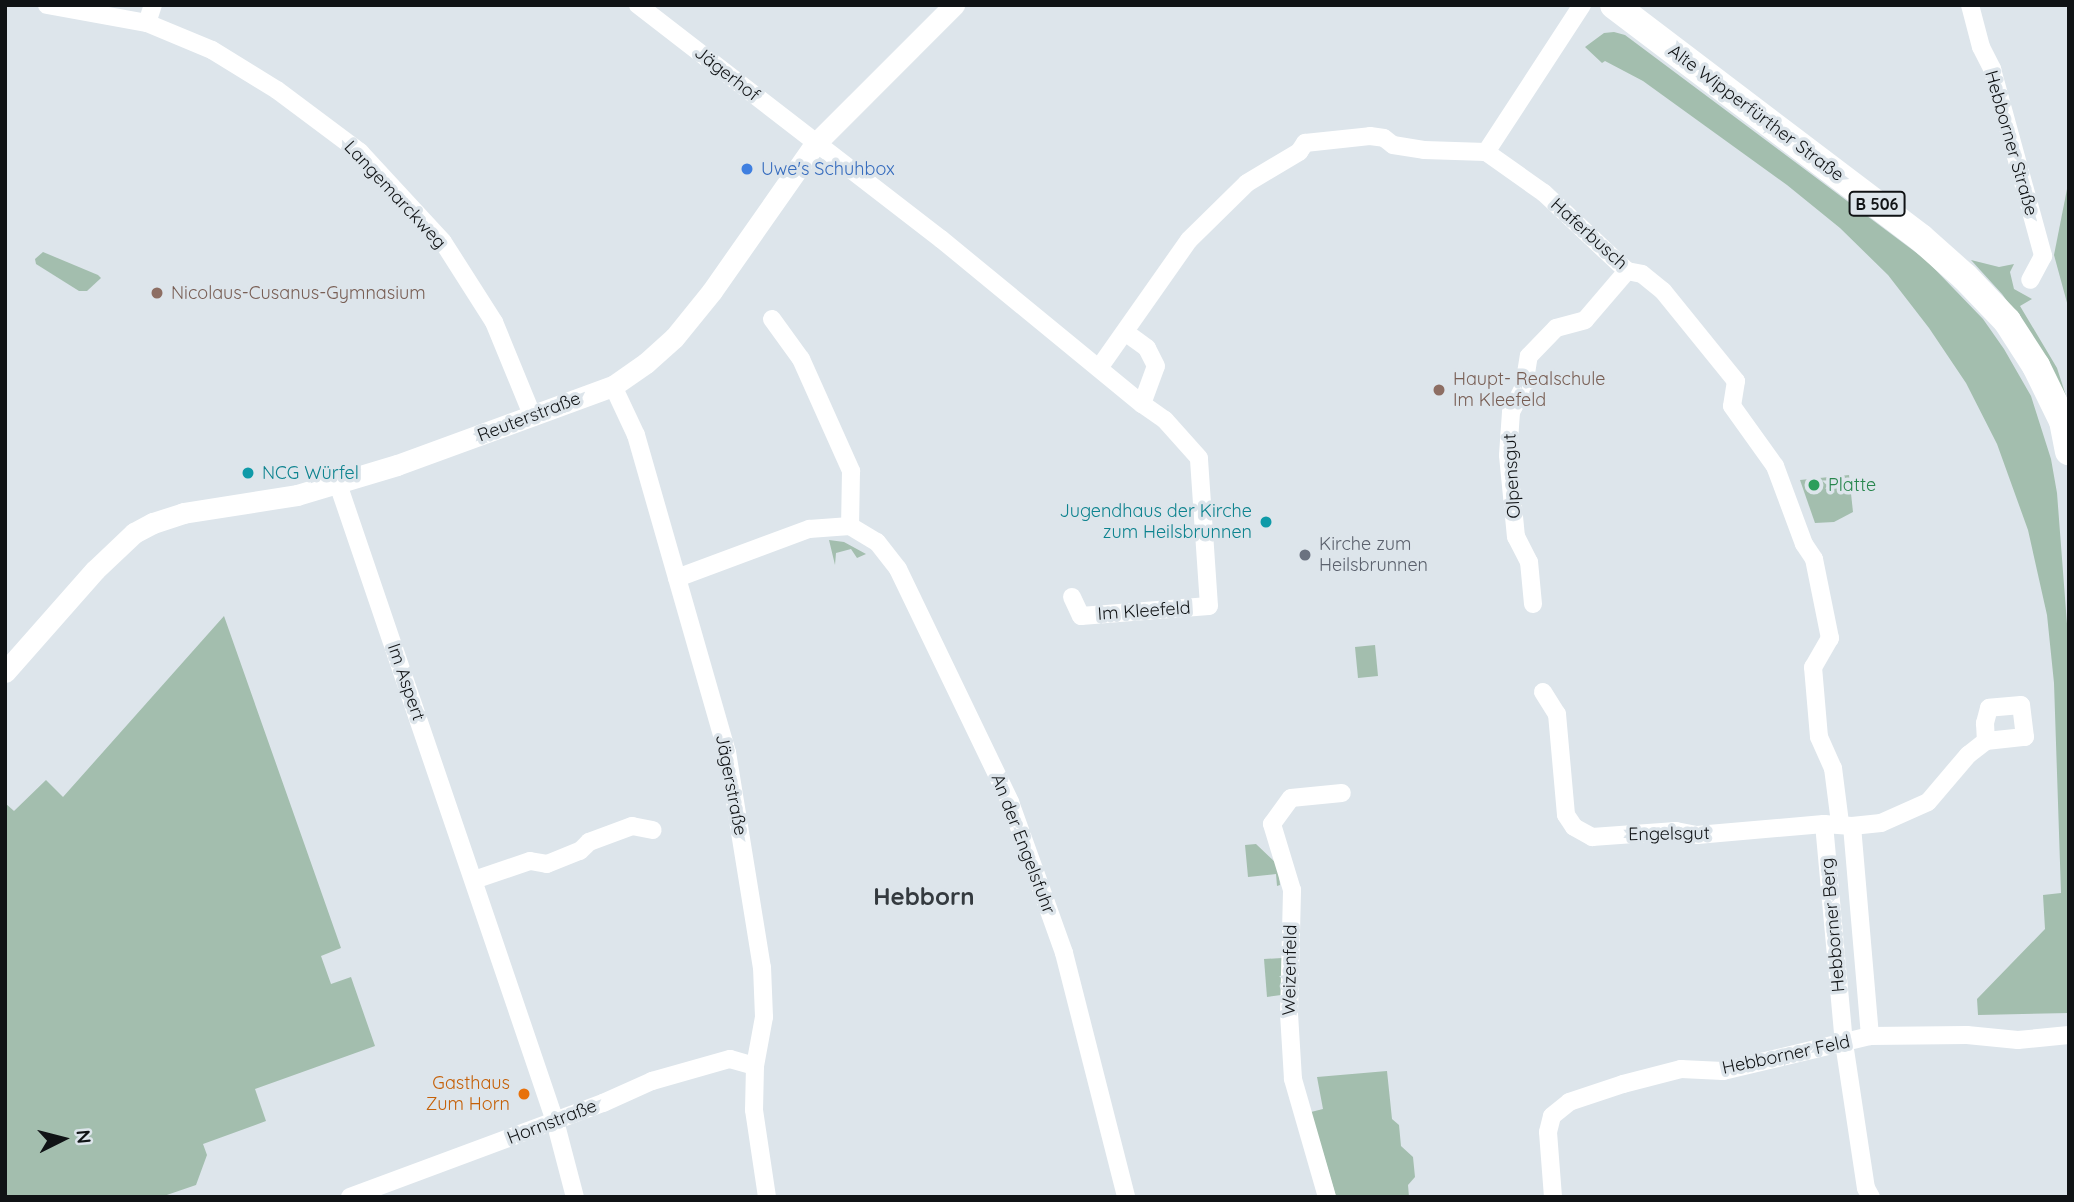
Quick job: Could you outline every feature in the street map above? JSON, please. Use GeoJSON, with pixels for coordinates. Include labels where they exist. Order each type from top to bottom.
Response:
{"type":"FeatureCollection","features":[{"type":"Feature","properties":{"kind":"main road","name":"Alte Wipperfürther Straße"},"geometry":{"type":"LineString","coordinates":[[1614,5],[1921,238],[1965,277],[2007,321],[2036,366],[2063,421],[2069,451]]}},
{"type":"Feature","properties":{"kind":"street","name":"Langemarckweg"},"geometry":{"type":"LineString","coordinates":[[47,5],[150,14],[277,90],[360,152],[443,242],[494,322],[533,417]]}},
{"type":"Feature","properties":{"kind":"street","name":"Jägerhof"},"geometry":{"type":"LineString","coordinates":[[638,5],[815,144]]}},
{"type":"Feature","properties":{"kind":"street","name":"Reuterstraße"},"geometry":{"type":"LineString","coordinates":[[5,673],[95,570],[134,533],[183,513],[297,495],[338,484],[533,417],[612,386],[674,338],[712,291],[815,144],[954,5]]}},
{"type":"Feature","properties":{"kind":"street"},"geometry":{"type":"LineString","coordinates":[[1099,368],[1189,240],[1247,183],[1299,152],[1305,143],[1370,136],[1384,138],[1393,145],[1424,150],[1486,152],[1583,5]]}},
{"type":"Feature","properties":{"kind":"street","name":"Hebborner Straße"},"geometry":{"type":"LineString","coordinates":[[1970,5],[1981,47],[1992,69],[2043,256],[2030,280]]}},
{"type":"Feature","properties":{"kind":"street","name":"Im Kleefeld"},"geometry":{"type":"LineString","coordinates":[[815,144],[941,239],[1165,420],[1199,458],[1209,606],[1081,616],[1072,597]]}},
{"type":"Feature","properties":{"kind":"street","name":"Haferbusch"},"geometry":{"type":"LineString","coordinates":[[1486,152],[1544,193],[1627,271],[1643,274],[1663,291],[1736,381],[1732,406],[1775,466],[1804,544]]}},
{"type":"Feature","properties":{"kind":"street","name":"Olpensgut"},"geometry":{"type":"LineString","coordinates":[[1533,604],[1529,562],[1516,537],[1508,455],[1511,412],[1524,386],[1529,356],[1556,328],[1585,320],[1627,271]]}},
{"type":"Feature","properties":{"kind":"street"},"geometry":{"type":"LineString","coordinates":[[677,578],[809,529],[850,526],[851,471],[801,359],[772,319]]}},
{"type":"Feature","properties":{"kind":"street"},"geometry":{"type":"LineString","coordinates":[[1125,332],[1147,348],[1156,366],[1142,404]]}},
{"type":"Feature","properties":{"kind":"street","name":"Jägerstraße"},"geometry":{"type":"LineString","coordinates":[[612,386],[636,435],[727,752],[762,967],[764,1017],[755,1066],[754,1110],[767,1197]]}},
{"type":"Feature","properties":{"kind":"street","name":"Im Aspert"},"geometry":{"type":"LineString","coordinates":[[338,484],[474,880],[478,905],[555,1121],[575,1197]]}},
{"type":"Feature","properties":{"kind":"street","name":"An der Engelsfuhr"},"geometry":{"type":"LineString","coordinates":[[850,526],[877,542],[898,569],[1010,802],[1064,953],[1126,1197]]}},
{"type":"Feature","properties":{"kind":"street","name":"Hebborner Berg"},"geometry":{"type":"LineString","coordinates":[[1804,544],[1814,559],[1830,638],[1813,667],[1819,737],[1833,768],[1870,1036]]}},
{"type":"Feature","properties":{"kind":"street","name":"Engelsgut"},"geometry":{"type":"LineString","coordinates":[[1543,692],[1557,714],[1566,815],[1574,827],[1592,837],[1676,831],[1698,835],[1881,823],[1928,802],[1968,755],[1986,741]]}},
{"type":"Feature","properties":{"kind":"street","name":"Weizenfeld"},"geometry":{"type":"LineString","coordinates":[[1327,1197],[1293,1080],[1289,1014],[1292,890],[1272,824],[1291,798],[1342,793]]}},
{"type":"Feature","properties":{"kind":"street","name":"Hebborner Berg"},"geometry":{"type":"LineString","coordinates":[[1839,824],[1844,1043],[1866,1188],[1871,1197]]}},
{"type":"Feature","properties":{"kind":"street"},"geometry":{"type":"LineString","coordinates":[[474,880],[530,860],[547,864],[580,851],[589,842],[632,826],[653,830]]}},
{"type":"Feature","properties":{"kind":"street","name":"Hebborner Feld"},"geometry":{"type":"LineString","coordinates":[[1553,1197],[1548,1132],[1552,1116],[1569,1102],[1681,1069],[1723,1071],[1870,1036],[1967,1035],[2018,1040],[2069,1035]]}},
{"type":"Feature","properties":{"kind":"street","name":"Hornstraße"},"geometry":{"type":"LineString","coordinates":[[350,1197],[555,1121],[653,1081],[730,1059],[755,1066]]}},
{"type":"Feature","properties":{"kind":"green space"},"geometry":{"type":"Polygon","coordinates":[[[1604,33],[1625,35],[1926,260],[1983,319],[2031,396],[2051,459],[2057,493],[2069,650],[2069,1013],[1978,1015],[1977,999],[2045,929],[2043,895],[2061,893],[2054,683],[2047,615],[2028,530],[1997,444],[1966,383],[1929,328],[1888,275],[1840,228],[1787,185],[1643,81],[1605,61],[1602,63],[1585,47],[1604,33]]]}},
{"type":"Feature","properties":{"kind":"green space"},"geometry":{"type":"Polygon","coordinates":[[[2069,179],[2069,310],[2054,255],[2069,179]]]}},
{"type":"Feature","properties":{"kind":"green space"},"geometry":{"type":"Polygon","coordinates":[[[43,252],[101,278],[87,291],[79,291],[36,264],[35,259],[43,252]]]}},
{"type":"Feature","properties":{"kind":"green space"},"geometry":{"type":"Polygon","coordinates":[[[1971,260],[1999,267],[2014,264],[2010,272],[2014,289],[2032,299],[2020,306],[2057,368],[2069,405],[2029,331],[2002,294],[1971,260]]]}},
{"type":"Feature","properties":{"kind":"green space"},"geometry":{"type":"Polygon","coordinates":[[[1849,475],[1853,512],[1834,522],[1815,523],[1800,480],[1849,475]]]}},
{"type":"Feature","properties":{"kind":"green space"},"geometry":{"type":"Polygon","coordinates":[[[829,540],[844,542],[866,554],[857,558],[851,549],[836,553],[835,565],[829,540]]]}},
{"type":"Feature","properties":{"kind":"green space"},"geometry":{"type":"Polygon","coordinates":[[[224,616],[341,948],[321,956],[331,984],[351,977],[375,1046],[255,1089],[266,1121],[203,1144],[207,1155],[196,1185],[161,1197],[5,1197],[5,803],[14,811],[46,780],[63,797],[224,616]]]}},
{"type":"Feature","properties":{"kind":"green space"},"geometry":{"type":"Polygon","coordinates":[[[1375,645],[1378,676],[1358,678],[1355,647],[1375,645]]]}},
{"type":"Feature","properties":{"kind":"green space"},"geometry":{"type":"Polygon","coordinates":[[[1256,844],[1278,865],[1280,885],[1277,886],[1276,874],[1248,877],[1245,845],[1256,844]]]}},
{"type":"Feature","properties":{"kind":"green space"},"geometry":{"type":"Polygon","coordinates":[[[1282,958],[1281,995],[1267,997],[1264,959],[1282,958]]]}},
{"type":"Feature","properties":{"kind":"green space"},"geometry":{"type":"Polygon","coordinates":[[[1387,1071],[1392,1119],[1399,1125],[1401,1146],[1413,1157],[1415,1177],[1408,1185],[1409,1197],[1336,1197],[1311,1112],[1323,1109],[1317,1077],[1387,1071]]]}},
{"type":"Feature","properties":{"kind":"place","name":"Uwe's Schuhbox"},"geometry":{"type":"Point","coordinates":[747,169]}},
{"type":"Feature","properties":{"kind":"place","name":"Nicolaus-Cusanus-Gymnasium"},"geometry":{"type":"Point","coordinates":[157,293]}},
{"type":"Feature","properties":{"kind":"place","name":"Haupt- Realschule Im Kleefeld"},"geometry":{"type":"Point","coordinates":[1439,390]}},
{"type":"Feature","properties":{"kind":"place","name":"NCG Würfel"},"geometry":{"type":"Point","coordinates":[248,473]}},
{"type":"Feature","properties":{"kind":"place","name":"Platte"},"geometry":{"type":"Point","coordinates":[1814,485]}},
{"type":"Feature","properties":{"kind":"place","name":"Jugendhaus der Kirche zum Heilsbrunnen"},"geometry":{"type":"Point","coordinates":[1266,522]}},
{"type":"Feature","properties":{"kind":"place","name":"Kirche zum Heilsbrunnen"},"geometry":{"type":"Point","coordinates":[1305,555]}},
{"type":"Feature","properties":{"kind":"place","name":"Gasthaus Zum Horn"},"geometry":{"type":"Point","coordinates":[524,1094]}},
{"type":"Feature","properties":{"kind":"district","name":"Hebborn"},"geometry":{"type":"Point","coordinates":[924,897]}}]}
